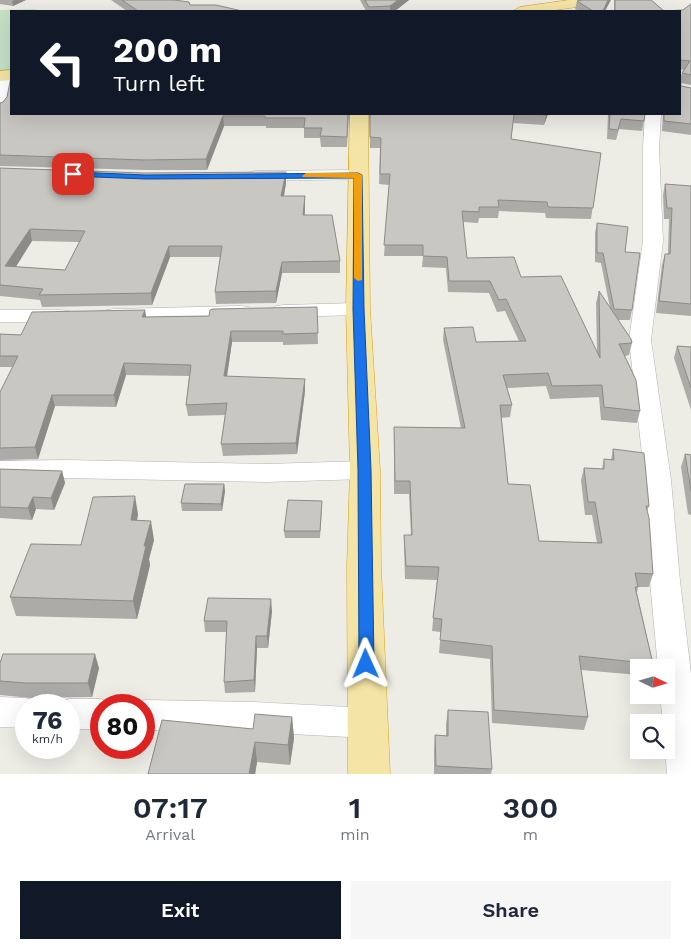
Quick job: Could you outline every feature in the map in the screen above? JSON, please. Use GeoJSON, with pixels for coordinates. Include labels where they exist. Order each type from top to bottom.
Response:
{"type":"FeatureCollection","features":[{"type":"Feature","properties":{"kind":"highway"},"geometry":{"type":"LineString","coordinates":[[527,10],[599,0]]}},
{"type":"Feature","properties":{"kind":"highway"},"geometry":{"type":"LineString","coordinates":[[359,115],[358,309],[365,470],[369,774]]}},
{"type":"Feature","properties":{"kind":"street"},"geometry":{"type":"LineString","coordinates":[[0,107],[6,75]]}},
{"type":"Feature","properties":{"kind":"street"},"geometry":{"type":"LineString","coordinates":[[653,115],[651,148],[653,241],[640,340],[658,480],[665,581],[685,774]]}},
{"type":"Feature","properties":{"kind":"street"},"geometry":{"type":"LineString","coordinates":[[243,176],[358,175]]}},
{"type":"Feature","properties":{"kind":"street"},"geometry":{"type":"LineString","coordinates":[[0,316],[358,309]]}},
{"type":"Feature","properties":{"kind":"street"},"geometry":{"type":"LineString","coordinates":[[0,470],[266,473],[365,470]]}},
{"type":"Feature","properties":{"kind":"street"},"geometry":{"type":"LineString","coordinates":[[0,712],[15,712]]}},
{"type":"Feature","properties":{"kind":"street"},"geometry":{"type":"LineString","coordinates":[[155,715],[253,717],[368,723]]}},
{"type":"Feature","properties":{"kind":"green space"},"geometry":{"type":"Polygon","coordinates":[[[33,9],[39,10],[10,10],[10,75],[0,76],[0,10],[33,9]]]}},
{"type":"Feature","properties":{"kind":"building"},"geometry":{"type":"Polygon","coordinates":[[[122,0],[174,0],[189,2],[190,5],[216,5],[238,10],[137,10],[122,0]]]}},
{"type":"Feature","properties":{"kind":"building"},"geometry":{"type":"Polygon","coordinates":[[[365,0],[398,0],[390,6],[369,7],[365,0]]]}},
{"type":"Feature","properties":{"kind":"building"},"geometry":{"type":"Polygon","coordinates":[[[608,0],[603,10],[591,10],[577,1],[608,0]]]}},
{"type":"Feature","properties":{"kind":"building"},"geometry":{"type":"Polygon","coordinates":[[[615,0],[651,0],[663,10],[615,10],[615,0]]]}},
{"type":"Feature","properties":{"kind":"building"},"geometry":{"type":"Polygon","coordinates":[[[691,4],[691,75],[682,73],[690,61],[681,60],[681,10],[691,4]]]}},
{"type":"Feature","properties":{"kind":"building"},"geometry":{"type":"Polygon","coordinates":[[[10,82],[10,115],[348,115],[347,137],[320,136],[322,128],[304,128],[305,118],[223,116],[206,159],[145,160],[0,155],[0,103],[7,97],[10,82]]]}},
{"type":"Feature","properties":{"kind":"building"},"geometry":{"type":"Polygon","coordinates":[[[681,86],[691,88],[691,124],[664,121],[664,115],[681,115],[681,86]]]}},
{"type":"Feature","properties":{"kind":"building"},"geometry":{"type":"Polygon","coordinates":[[[370,115],[514,115],[511,139],[601,153],[593,208],[548,207],[547,202],[498,200],[499,207],[479,207],[479,212],[462,211],[467,258],[514,257],[521,277],[561,276],[600,358],[599,291],[632,343],[619,344],[636,380],[640,411],[604,407],[602,385],[552,386],[548,373],[503,375],[512,405],[500,405],[508,484],[530,485],[539,541],[602,543],[595,502],[588,502],[584,468],[604,469],[604,459],[614,460],[613,449],[644,453],[649,506],[646,506],[649,518],[653,574],[635,573],[638,587],[635,587],[652,659],[630,659],[630,662],[579,656],[588,717],[494,710],[492,646],[440,640],[442,619],[433,618],[439,567],[406,566],[404,535],[412,535],[410,481],[395,481],[394,427],[465,428],[444,328],[473,327],[476,342],[526,341],[506,299],[499,300],[490,281],[449,281],[447,257],[423,256],[423,245],[384,245],[390,174],[380,174],[381,138],[370,137],[370,115]]]}},
{"type":"Feature","properties":{"kind":"building"},"geometry":{"type":"Polygon","coordinates":[[[610,115],[645,115],[644,121],[621,119],[618,130],[609,129],[610,115]]]}},
{"type":"Feature","properties":{"kind":"building"},"geometry":{"type":"Polygon","coordinates":[[[0,168],[144,173],[286,172],[281,196],[305,196],[303,215],[332,215],[340,261],[282,262],[276,291],[215,292],[222,246],[169,246],[151,293],[39,295],[43,289],[0,285],[0,168]],[[30,229],[5,266],[65,270],[85,231],[30,229]]]}},
{"type":"Feature","properties":{"kind":"building"},"geometry":{"type":"Polygon","coordinates":[[[665,184],[691,186],[691,304],[659,301],[665,254],[670,254],[672,208],[667,208],[665,184]]]}},
{"type":"Feature","properties":{"kind":"building"},"geometry":{"type":"Polygon","coordinates":[[[597,223],[628,227],[625,252],[640,253],[632,310],[614,309],[603,253],[597,253],[597,223]]]}},
{"type":"Feature","properties":{"kind":"building"},"geometry":{"type":"Polygon","coordinates":[[[317,307],[318,333],[283,334],[283,331],[231,331],[224,376],[305,379],[296,443],[221,444],[227,403],[186,405],[191,365],[124,363],[114,395],[52,395],[35,447],[0,448],[0,392],[18,356],[0,356],[0,334],[21,335],[32,312],[145,310],[142,317],[209,316],[210,310],[213,309],[317,307]]]}},
{"type":"Feature","properties":{"kind":"building"},"geometry":{"type":"Polygon","coordinates":[[[677,346],[691,347],[691,388],[677,346]]]}},
{"type":"Feature","properties":{"kind":"building"},"geometry":{"type":"Polygon","coordinates":[[[685,454],[691,455],[691,491],[685,454]]]}},
{"type":"Feature","properties":{"kind":"building"},"geometry":{"type":"Polygon","coordinates":[[[0,469],[62,471],[51,498],[33,497],[28,508],[0,507],[0,469]]]}},
{"type":"Feature","properties":{"kind":"building"},"geometry":{"type":"Polygon","coordinates":[[[185,484],[224,484],[221,504],[181,503],[185,484]]]}},
{"type":"Feature","properties":{"kind":"building"},"geometry":{"type":"Polygon","coordinates":[[[135,496],[131,520],[151,521],[133,601],[10,597],[31,544],[81,545],[93,497],[135,496]]]}},
{"type":"Feature","properties":{"kind":"building"},"geometry":{"type":"Polygon","coordinates":[[[288,500],[322,501],[320,531],[284,531],[288,500]]]}},
{"type":"Feature","properties":{"kind":"building"},"geometry":{"type":"Polygon","coordinates":[[[208,598],[271,599],[267,636],[256,636],[254,680],[224,682],[227,621],[204,621],[208,598]]]}},
{"type":"Feature","properties":{"kind":"building"},"geometry":{"type":"Polygon","coordinates":[[[3,654],[95,654],[88,683],[26,683],[0,681],[0,663],[3,654]]]}},
{"type":"Feature","properties":{"kind":"building"},"geometry":{"type":"Polygon","coordinates":[[[448,710],[488,712],[492,769],[436,766],[435,735],[448,736],[448,710]]]}},
{"type":"Feature","properties":{"kind":"building"},"geometry":{"type":"Polygon","coordinates":[[[255,714],[292,717],[288,745],[255,742],[249,774],[148,774],[152,759],[155,759],[155,747],[162,720],[253,729],[255,714]]]}},
{"type":"Feature","properties":{"kind":"slow traffic"},"geometry":{"type":"LineString","coordinates":[[306,176],[358,175],[358,278]]}},
{"type":"Feature","properties":{"kind":"route"},"geometry":{"type":"LineString","coordinates":[[73,174],[146,177],[358,175],[358,309],[365,470],[364,568],[366,664]]}}]}
